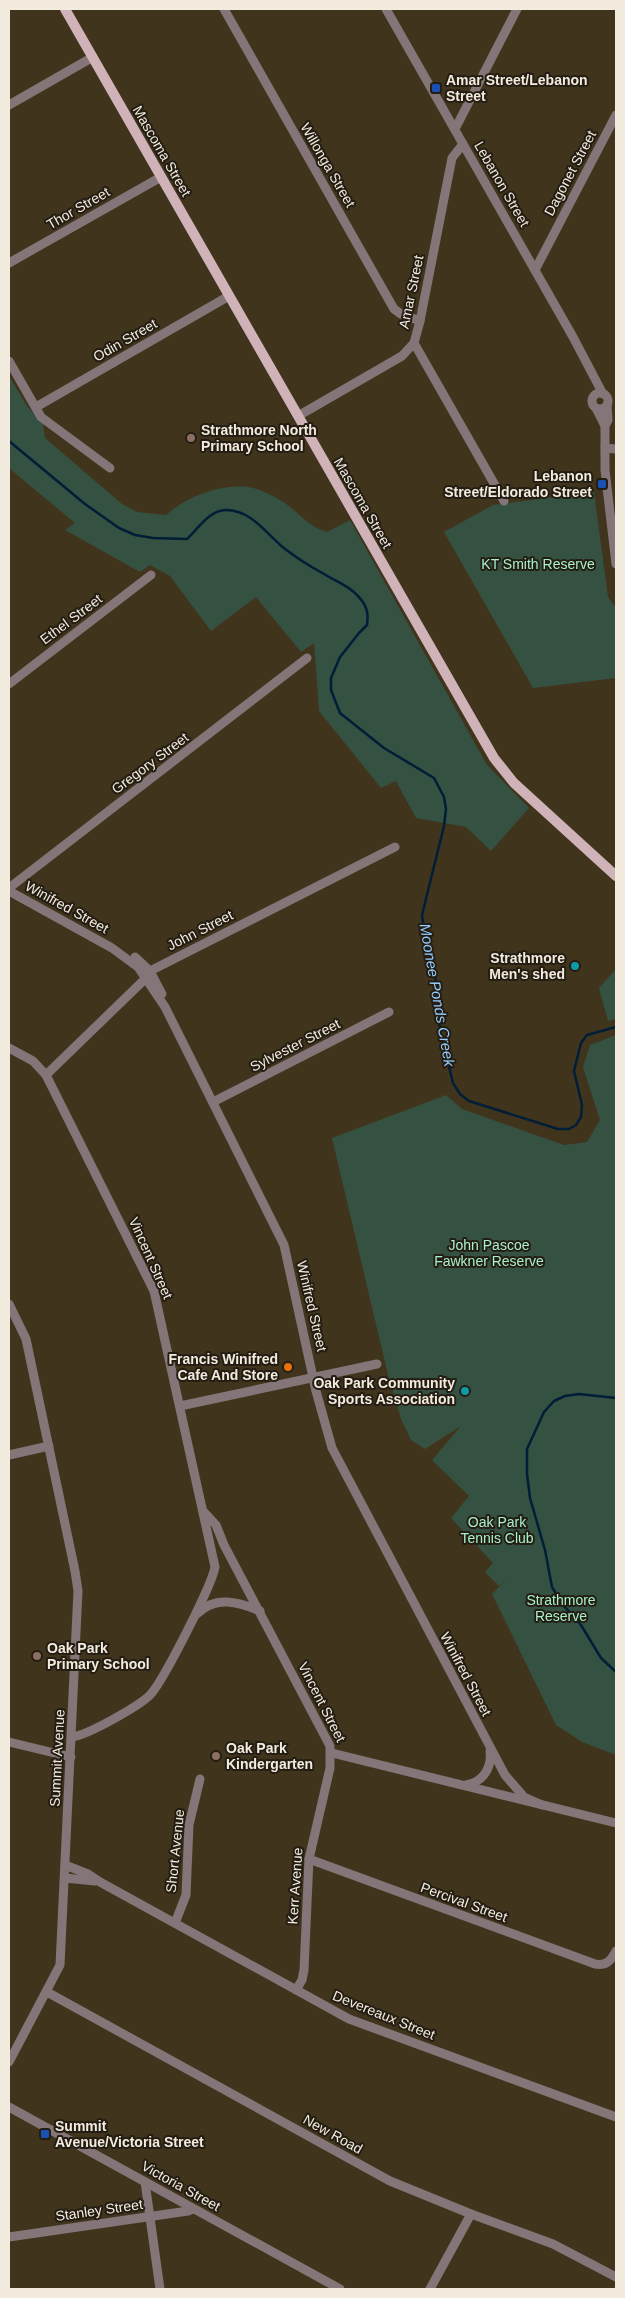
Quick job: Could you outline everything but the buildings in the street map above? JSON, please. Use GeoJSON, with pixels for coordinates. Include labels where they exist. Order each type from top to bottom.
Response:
{"type":"FeatureCollection","features":[{"type":"Feature","properties":{"kind":"main road","name":"Mascoma Street"},"geometry":{"type":"LineString","coordinates":[[65,9],[494,758],[514,783],[616,876]]}},
{"type":"Feature","properties":{"kind":"street","name":"Willonga Street"},"geometry":{"type":"LineString","coordinates":[[224,9],[394,308],[401,314],[420,320]]}},
{"type":"Feature","properties":{"kind":"street","name":"Lebanon Street"},"geometry":{"type":"LineString","coordinates":[[386,9],[606,398],[608,420],[605,426],[604,445],[616,564]]}},
{"type":"Feature","properties":{"kind":"street"},"geometry":{"type":"LineString","coordinates":[[455,129],[517,9]]}},
{"type":"Feature","properties":{"kind":"street"},"geometry":{"type":"LineString","coordinates":[[9,105],[92,57]]}},
{"type":"Feature","properties":{"kind":"street","name":"Dagonet Street"},"geometry":{"type":"LineString","coordinates":[[535,270],[616,115]]}},
{"type":"Feature","properties":{"kind":"street","name":"Amar Street"},"geometry":{"type":"LineString","coordinates":[[298,416],[402,356],[414,343],[452,158],[463,144]]}},
{"type":"Feature","properties":{"kind":"street","name":"Thor Street"},"geometry":{"type":"LineString","coordinates":[[9,263],[161,177]]}},
{"type":"Feature","properties":{"kind":"street","name":"Odin Street"},"geometry":{"type":"LineString","coordinates":[[36,407],[229,296]]}},
{"type":"Feature","properties":{"kind":"street"},"geometry":{"type":"LineString","coordinates":[[414,343],[504,501]]}},
{"type":"Feature","properties":{"kind":"street"},"geometry":{"type":"LineString","coordinates":[[9,361],[42,417],[110,468]]}},
{"type":"Feature","properties":{"kind":"street"},"geometry":{"type":"LineString","coordinates":[[605,426],[596,408],[604,408],[606,398]]}},
{"type":"Feature","properties":{"kind":"street"},"geometry":{"type":"LineString","coordinates":[[604,445],[616,449]]}},
{"type":"Feature","properties":{"kind":"street","name":"Ethel Street"},"geometry":{"type":"LineString","coordinates":[[9,684],[151,576]]}},
{"type":"Feature","properties":{"kind":"street","name":"Gregory Street"},"geometry":{"type":"LineString","coordinates":[[9,890],[307,658]]}},
{"type":"Feature","properties":{"kind":"street","name":"John Street"},"geometry":{"type":"LineString","coordinates":[[150,970],[395,847]]}},
{"type":"Feature","properties":{"kind":"street","name":"Winifred Street"},"geometry":{"type":"LineString","coordinates":[[9,890],[112,948],[136,958],[150,970],[162,995],[165,1007]]}},
{"type":"Feature","properties":{"kind":"street","name":"Winifred Street"},"geometry":{"type":"LineString","coordinates":[[112,948],[138,967],[165,1007],[284,1245],[332,1448],[505,1775],[518,1792],[542,1805]]}},
{"type":"Feature","properties":{"kind":"street"},"geometry":{"type":"LineString","coordinates":[[46,1075],[145,979],[150,970]]}},
{"type":"Feature","properties":{"kind":"street","name":"Sylvester Street"},"geometry":{"type":"LineString","coordinates":[[214,1102],[389,1012]]}},
{"type":"Feature","properties":{"kind":"street","name":"Vincent Street"},"geometry":{"type":"LineString","coordinates":[[9,1048],[33,1062],[46,1075],[154,1291],[204,1512],[214,1568],[213,1576],[192,1620],[160,1681],[150,1695],[84,1734],[72,1737]]}},
{"type":"Feature","properties":{"kind":"street","name":"Summit Avenue"},"geometry":{"type":"LineString","coordinates":[[9,1304],[26,1340],[77,1581],[72,1737],[60,1966],[9,2062]]}},
{"type":"Feature","properties":{"kind":"street"},"geometry":{"type":"LineString","coordinates":[[181,1409],[198,1403],[377,1364]]}},
{"type":"Feature","properties":{"kind":"street"},"geometry":{"type":"LineString","coordinates":[[9,1455],[49,1446]]}},
{"type":"Feature","properties":{"kind":"street","name":"Vincent Street"},"geometry":{"type":"LineString","coordinates":[[204,1512],[216,1525],[224,1545],[327,1740],[332,1753],[616,1823]]}},
{"type":"Feature","properties":{"kind":"street"},"geometry":{"type":"LineString","coordinates":[[209,1536],[216,1537],[224,1545]]}},
{"type":"Feature","properties":{"kind":"street"},"geometry":{"type":"LineString","coordinates":[[192,1620],[206,1606],[227,1601],[241,1603],[260,1611]]}},
{"type":"Feature","properties":{"kind":"street"},"geometry":{"type":"LineString","coordinates":[[9,1742],[71,1757]]}},
{"type":"Feature","properties":{"kind":"street"},"geometry":{"type":"LineString","coordinates":[[463,1786],[475,1784],[487,1771],[491,1761],[490,1748]]}},
{"type":"Feature","properties":{"kind":"street","name":"Kerr Avenue"},"geometry":{"type":"LineString","coordinates":[[296,1990],[302,1980],[304,1970],[309,1859],[332,1753]]}},
{"type":"Feature","properties":{"kind":"street","name":"Short Avenue"},"geometry":{"type":"LineString","coordinates":[[175,1923],[186,1895],[189,1825],[200,1780]]}},
{"type":"Feature","properties":{"kind":"street","name":"Percival Street"},"geometry":{"type":"LineString","coordinates":[[309,1859],[595,1964],[600,1965],[610,1961],[616,1951]]}},
{"type":"Feature","properties":{"kind":"street","name":"Devereaux Street"},"geometry":{"type":"LineString","coordinates":[[66,1865],[88,1874],[296,1990],[364,2025],[616,2117]]}},
{"type":"Feature","properties":{"kind":"street","name":"Devereaux Street"},"geometry":{"type":"LineString","coordinates":[[65,1878],[100,1882]]}},
{"type":"Feature","properties":{"kind":"street","name":"New Road"},"geometry":{"type":"LineString","coordinates":[[47,1992],[390,2181],[471,2214],[553,2244],[616,2277]]}},
{"type":"Feature","properties":{"kind":"street","name":"Victoria Street"},"geometry":{"type":"LineString","coordinates":[[9,2106],[340,2289]]}},
{"type":"Feature","properties":{"kind":"street"},"geometry":{"type":"LineString","coordinates":[[145,2182],[160,2289]]}},
{"type":"Feature","properties":{"kind":"street","name":"Stanley Street"},"geometry":{"type":"LineString","coordinates":[[9,2237],[193,2209]]}},
{"type":"Feature","properties":{"kind":"street"},"geometry":{"type":"LineString","coordinates":[[430,2289],[471,2214]]}},
{"type":"Feature","properties":{"kind":"green space"},"geometry":{"type":"Polygon","coordinates":[[[9,376],[27,406],[43,423],[45,438],[122,504],[137,512],[166,515],[184,502],[204,493],[226,487],[237,487],[260,490],[273,496],[312,525],[327,532],[350,520],[487,765],[529,808],[491,851],[466,827],[416,818],[396,781],[381,788],[319,711],[314,643],[301,652],[256,597],[211,631],[170,576],[150,565],[140,572],[65,530],[75,523],[9,468],[9,376]]]}},
{"type":"Feature","properties":{"kind":"green space","name":"KT Smith Reserve"},"geometry":{"type":"Polygon","coordinates":[[[594,492],[608,597],[616,608],[616,678],[533,688],[444,532],[493,505],[594,492]]]}},
{"type":"Feature","properties":{"kind":"green space"},"geometry":{"type":"Polygon","coordinates":[[[616,969],[616,1019],[608,1021],[599,988],[616,969]]]}},
{"type":"Feature","properties":{"kind":"green space","name":"John Pascoe Fawkner Reserve"},"geometry":{"type":"Polygon","coordinates":[[[616,1035],[616,1755],[582,1742],[556,1725],[492,1594],[508,1578],[499,1586],[485,1572],[493,1563],[451,1518],[469,1496],[432,1460],[461,1426],[425,1449],[411,1440],[401,1419],[388,1375],[332,1138],[446,1095],[462,1109],[564,1145],[587,1142],[600,1120],[583,1067],[590,1045],[616,1035]]]}},
{"type":"Feature","properties":{"kind":"waterway","name":"Moonee Ponds Creek"},"geometry":{"type":"LineString","coordinates":[[9,441],[85,504],[119,528],[135,535],[153,538],[187,539],[214,513],[226,510],[235,511],[244,514],[258,524],[299,559],[350,588],[363,602],[368,616],[367,625],[340,657],[331,678],[331,690],[340,713],[384,748],[434,778],[444,797],[446,809],[444,826],[422,915],[426,945],[433,963],[440,1007],[439,1021],[441,1034],[453,1083],[460,1094],[469,1101],[558,1129],[569,1129],[576,1125],[581,1117],[582,1105],[574,1071],[581,1043],[587,1035],[616,1027]]}},
{"type":"Feature","properties":{"kind":"waterway","name":"Moonee Ponds Creek"},"geometry":{"type":"LineString","coordinates":[[616,1398],[579,1394],[565,1396],[554,1401],[544,1412],[527,1449],[527,1474],[530,1498],[545,1550],[552,1587],[564,1606],[581,1625],[601,1658],[616,1672]]}},
{"type":"Feature","properties":{"kind":"place","name":"Amar Street/Lebanon Street"},"geometry":{"type":"Point","coordinates":[436,88]}},
{"type":"Feature","properties":{"kind":"place","name":"Strathmore North Primary School"},"geometry":{"type":"Point","coordinates":[191,438]}},
{"type":"Feature","properties":{"kind":"place","name":"Lebanon Street/Eldorado Street"},"geometry":{"type":"Point","coordinates":[602,484]}},
{"type":"Feature","properties":{"kind":"place","name":"Strathmore Men's shed"},"geometry":{"type":"Point","coordinates":[575,966]}},
{"type":"Feature","properties":{"kind":"place","name":"Francis Winifred Cafe And Store"},"geometry":{"type":"Point","coordinates":[288,1367]}},
{"type":"Feature","properties":{"kind":"place","name":"Oak Park Community Sports Association"},"geometry":{"type":"Point","coordinates":[465,1391]}},
{"type":"Feature","properties":{"kind":"place","name":"Oak Park Primary School"},"geometry":{"type":"Point","coordinates":[37,1656]}},
{"type":"Feature","properties":{"kind":"place","name":"Oak Park Kindergarten"},"geometry":{"type":"Point","coordinates":[216,1756]}},
{"type":"Feature","properties":{"kind":"place","name":"Summit Avenue/Victoria Street"},"geometry":{"type":"Point","coordinates":[45,2134]}},
{"type":"Feature","properties":{"kind":"park label","name":"Oak Park Tennis Club"},"geometry":{"type":"Point","coordinates":[497,1530]}},
{"type":"Feature","properties":{"kind":"park label","name":"Strathmore Reserve"},"geometry":{"type":"Point","coordinates":[561,1608]}}]}
